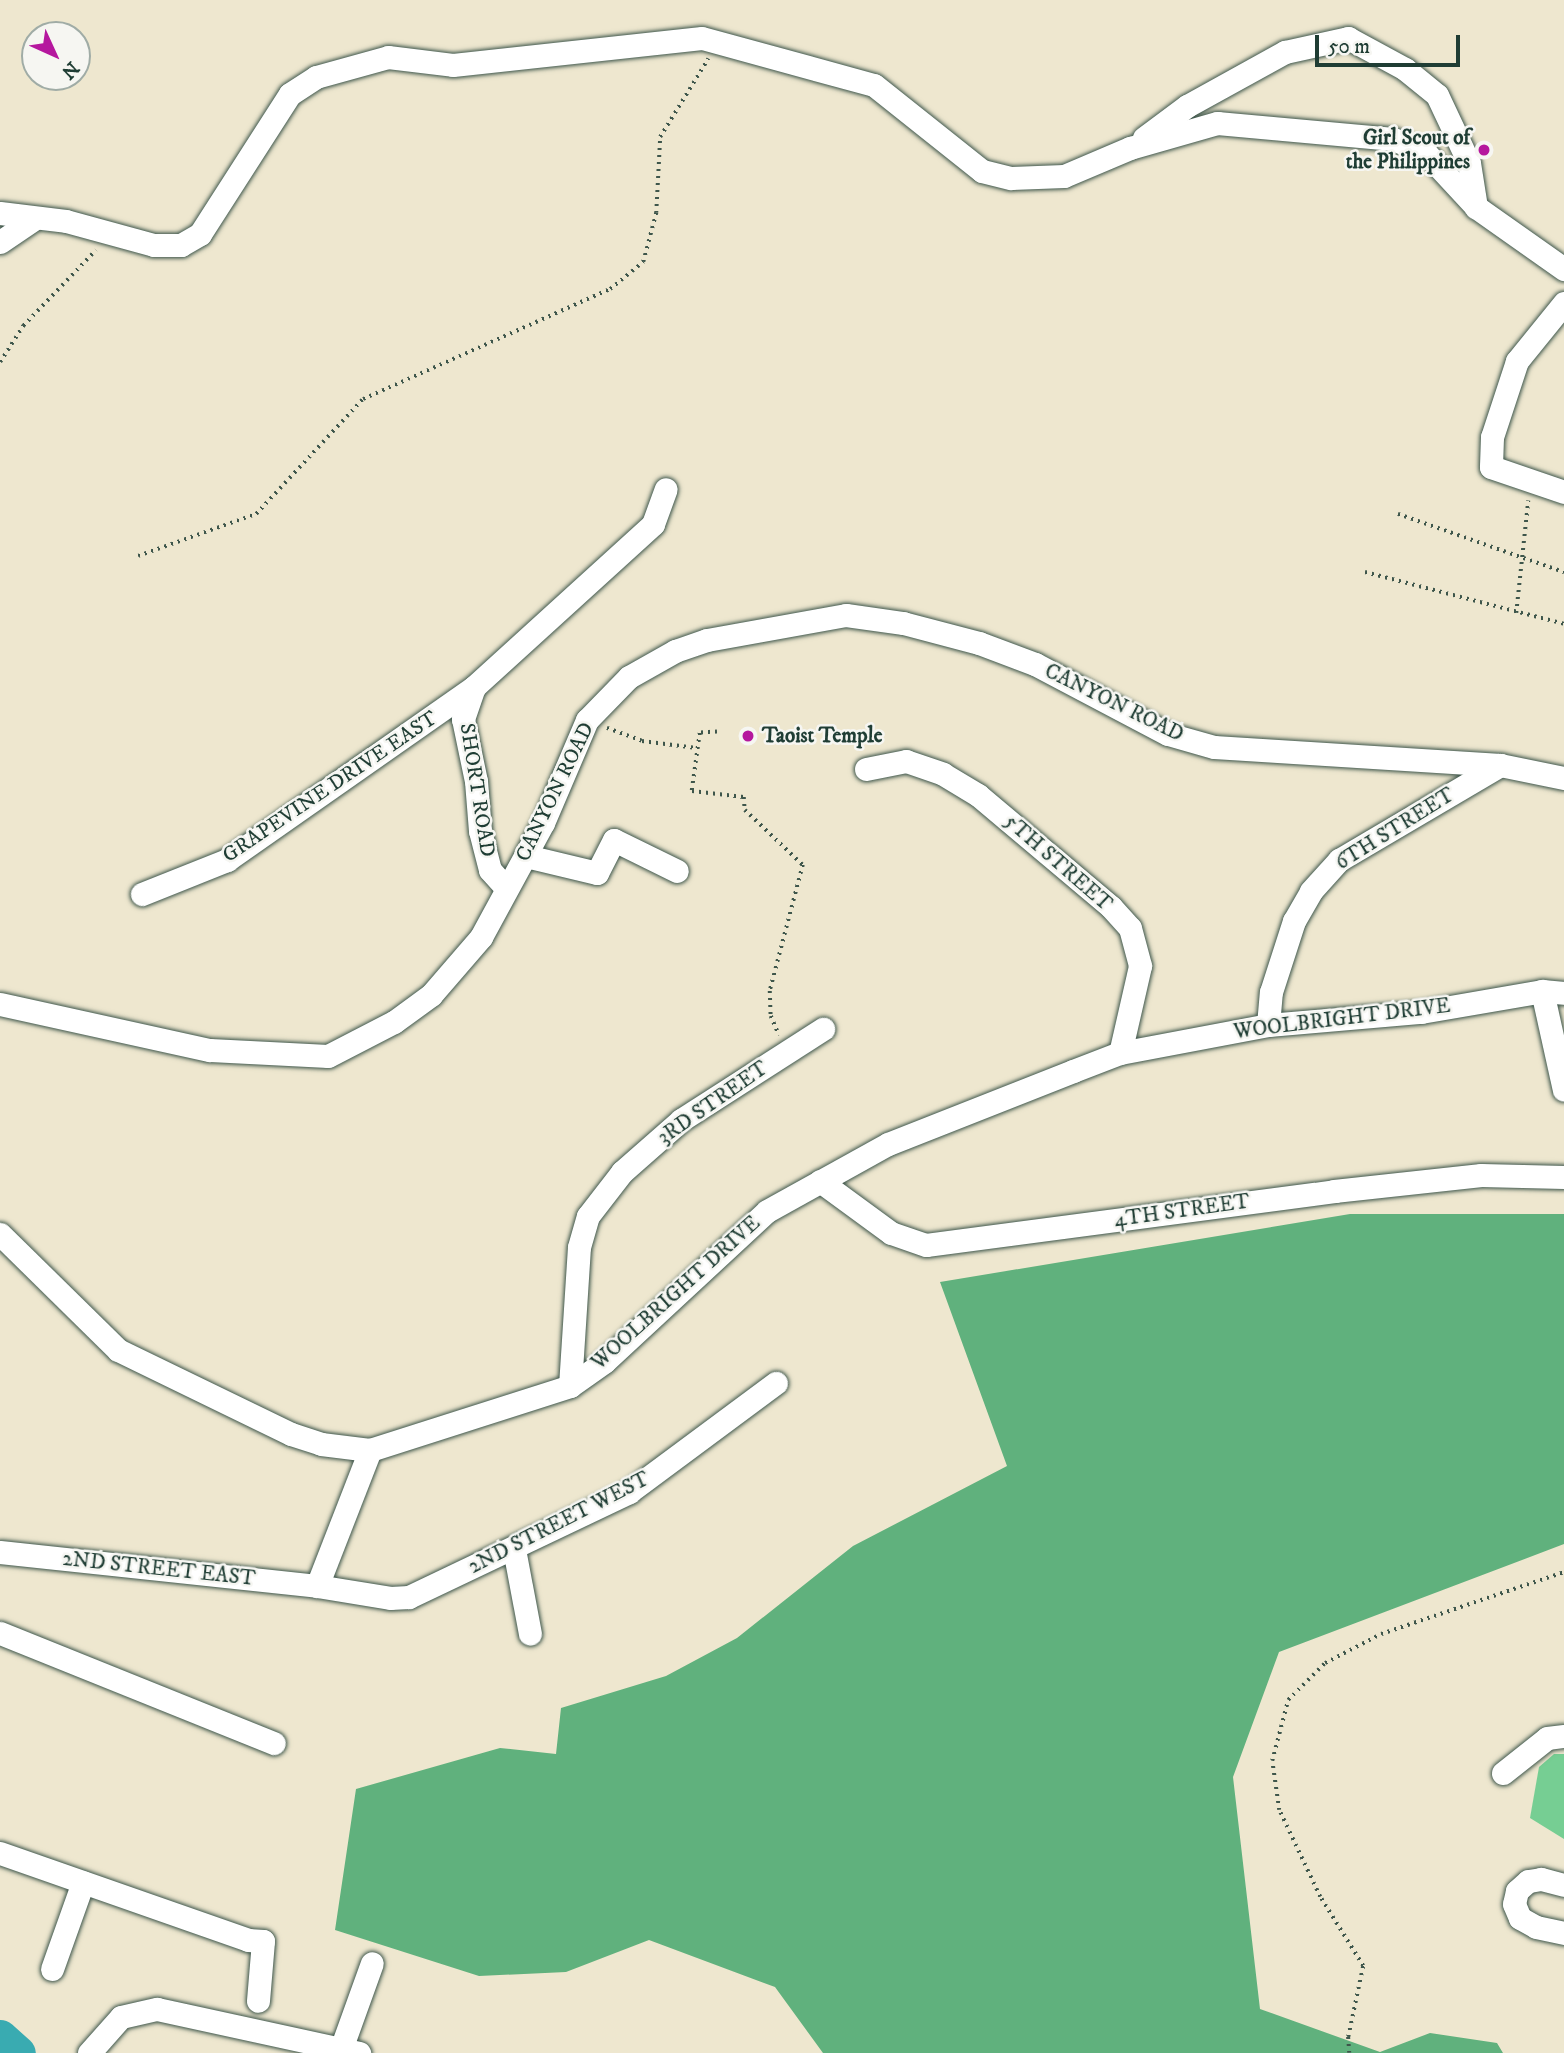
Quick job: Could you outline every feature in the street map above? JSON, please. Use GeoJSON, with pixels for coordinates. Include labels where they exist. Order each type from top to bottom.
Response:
{"type":"FeatureCollection","features":[{"type":"Feature","properties":{"kind":"street"},"geometry":{"type":"LineString","coordinates":[[0,213],[66,221],[154,245],[181,245],[200,234],[290,94],[316,77],[388,57],[453,65],[702,38],[720,40],[874,85],[982,171],[1011,178],[1064,176],[1130,148],[1217,123],[1392,139],[1426,153],[1476,207],[1564,269]]}},
{"type":"Feature","properties":{"kind":"street"},"geometry":{"type":"LineString","coordinates":[[1130,148],[1187,106],[1285,52],[1348,38],[1405,69],[1437,95],[1469,163],[1476,207]]}},
{"type":"Feature","properties":{"kind":"street"},"geometry":{"type":"LineString","coordinates":[[0,242],[34,219]]}},
{"type":"Feature","properties":{"kind":"street"},"geometry":{"type":"LineString","coordinates":[[1564,303],[1517,361],[1492,437],[1491,467],[1564,492]]}},
{"type":"Feature","properties":{"kind":"street","name":"GRAPEVINE DRIVE EAST"},"geometry":{"type":"LineString","coordinates":[[142,894],[227,859],[474,687],[653,524],[666,489]]}},
{"type":"Feature","properties":{"kind":"street","name":"CANYON ROAD"},"geometry":{"type":"LineString","coordinates":[[0,1004],[211,1050],[328,1056],[394,1022],[431,995],[481,937],[526,856],[587,720],[629,677],[675,651],[707,640],[846,615],[903,623],[979,643],[1035,664],[1168,734],[1214,747],[1500,765],[1564,778]]}},
{"type":"Feature","properties":{"kind":"street","name":"SHORT ROAD"},"geometry":{"type":"LineString","coordinates":[[474,687],[463,719],[476,781],[480,831],[490,870],[506,888]]}},
{"type":"Feature","properties":{"kind":"street","name":"5TH STREET"},"geometry":{"type":"LineString","coordinates":[[866,769],[906,761],[943,774],[978,794],[1111,906],[1130,928],[1140,958],[1120,1053]]}},
{"type":"Feature","properties":{"kind":"street","name":"6TH STREET"},"geometry":{"type":"LineString","coordinates":[[1268,1025],[1271,992],[1294,921],[1311,891],[1339,860],[1500,765]]}},
{"type":"Feature","properties":{"kind":"street"},"geometry":{"type":"LineString","coordinates":[[526,856],[597,873],[614,840],[677,871]]}},
{"type":"Feature","properties":{"kind":"street"},"geometry":{"type":"LineString","coordinates":[[1553,992],[1564,1090]]}},
{"type":"Feature","properties":{"kind":"street","name":"WOOLBRIGHT DRIVE"},"geometry":{"type":"LineString","coordinates":[[0,1234],[118,1350],[291,1434],[321,1444],[370,1450],[570,1387],[672,1301],[736,1236],[767,1211],[888,1144],[1120,1053],[1268,1025],[1421,1012],[1553,992]]}},
{"type":"Feature","properties":{"kind":"street","name":"3RD STREET"},"geometry":{"type":"LineString","coordinates":[[570,1387],[579,1247],[588,1216],[622,1172],[681,1120],[823,1029]]}},
{"type":"Feature","properties":{"kind":"street","name":"4TH STREET"},"geometry":{"type":"LineString","coordinates":[[820,1181],[891,1233],[926,1245],[1334,1191],[1481,1175],[1564,1177]]}},
{"type":"Feature","properties":{"kind":"street","name":"2ND STREET WEST"},"geometry":{"type":"LineString","coordinates":[[317,1586],[390,1598],[409,1597],[629,1492],[776,1383]]}},
{"type":"Feature","properties":{"kind":"street"},"geometry":{"type":"LineString","coordinates":[[317,1586],[370,1450]]}},
{"type":"Feature","properties":{"kind":"street"},"geometry":{"type":"LineString","coordinates":[[514,1549],[530,1634]]}},
{"type":"Feature","properties":{"kind":"street","name":"2ND STREET EAST"},"geometry":{"type":"LineString","coordinates":[[0,1552],[317,1586]]}},
{"type":"Feature","properties":{"kind":"street"},"geometry":{"type":"LineString","coordinates":[[0,1633],[274,1743]]}},
{"type":"Feature","properties":{"kind":"street"},"geometry":{"type":"LineString","coordinates":[[1503,1773],[1547,1738],[1564,1735]]}},
{"type":"Feature","properties":{"kind":"street"},"geometry":{"type":"LineString","coordinates":[[0,1853],[248,1940],[263,1941],[258,2001]]}},
{"type":"Feature","properties":{"kind":"street"},"geometry":{"type":"LineString","coordinates":[[1564,1885],[1541,1879],[1528,1881],[1517,1891],[1514,1903],[1520,1918],[1535,1927],[1564,1933]]}},
{"type":"Feature","properties":{"kind":"street"},"geometry":{"type":"LineString","coordinates":[[52,1969],[83,1882]]}},
{"type":"Feature","properties":{"kind":"street"},"geometry":{"type":"LineString","coordinates":[[89,2053],[121,2017],[157,2009],[282,2045],[350,2051],[372,1964]]}},
{"type":"Feature","properties":{"kind":"path"},"geometry":{"type":"LineString","coordinates":[[138,556],[256,514],[363,399],[610,289],[643,261],[656,213],[660,137],[711,55]]}},
{"type":"Feature","properties":{"kind":"path"},"geometry":{"type":"LineString","coordinates":[[0,362],[23,326],[101,245]]}},
{"type":"Feature","properties":{"kind":"path"},"geometry":{"type":"LineString","coordinates":[[1516,613],[1524,558],[1529,481]]}},
{"type":"Feature","properties":{"kind":"path"},"geometry":{"type":"LineString","coordinates":[[1398,514],[1564,572]]}},
{"type":"Feature","properties":{"kind":"path"},"geometry":{"type":"LineString","coordinates":[[1365,572],[1564,624]]}},
{"type":"Feature","properties":{"kind":"path"},"geometry":{"type":"LineString","coordinates":[[587,720],[642,741],[697,748]]}},
{"type":"Feature","properties":{"kind":"path"},"geometry":{"type":"LineString","coordinates":[[716,732],[700,733],[692,791],[744,797],[745,810],[803,865],[770,991],[771,1016],[786,1053]]}},
{"type":"Feature","properties":{"kind":"path"},"geometry":{"type":"LineString","coordinates":[[1349,2053],[1348,2037],[1363,1966],[1320,1897],[1279,1810],[1272,1761],[1288,1700],[1325,1663],[1381,1634],[1564,1572]]}},
{"type":"Feature","properties":{"kind":"green space"},"geometry":{"type":"Polygon","coordinates":[[[1350,1214],[1564,1214],[1564,1544],[1279,1652],[1233,1777],[1260,2009],[1380,2052],[1430,2033],[1497,2043],[1503,2053],[823,2053],[775,1987],[649,1940],[566,1972],[479,1976],[335,1930],[356,1789],[500,1748],[556,1754],[561,1708],[666,1676],[737,1638],[853,1546],[1007,1466],[940,1282],[1350,1214]]]}},
{"type":"Feature","properties":{"kind":"green space"},"geometry":{"type":"Polygon","coordinates":[[[1554,1754],[1564,1754],[1564,1839],[1530,1818],[1539,1767],[1554,1754]]]}},
{"type":"Feature","properties":{"kind":"waterway"},"geometry":{"type":"LineString","coordinates":[[0,2037],[18,2053]]}},
{"type":"Feature","properties":{"kind":"place","name":"Girl Scout of the Philippines"},"geometry":{"type":"Point","coordinates":[1484,150]}},
{"type":"Feature","properties":{"kind":"place","name":"Taoist Temple"},"geometry":{"type":"Point","coordinates":[748,736]}}]}
